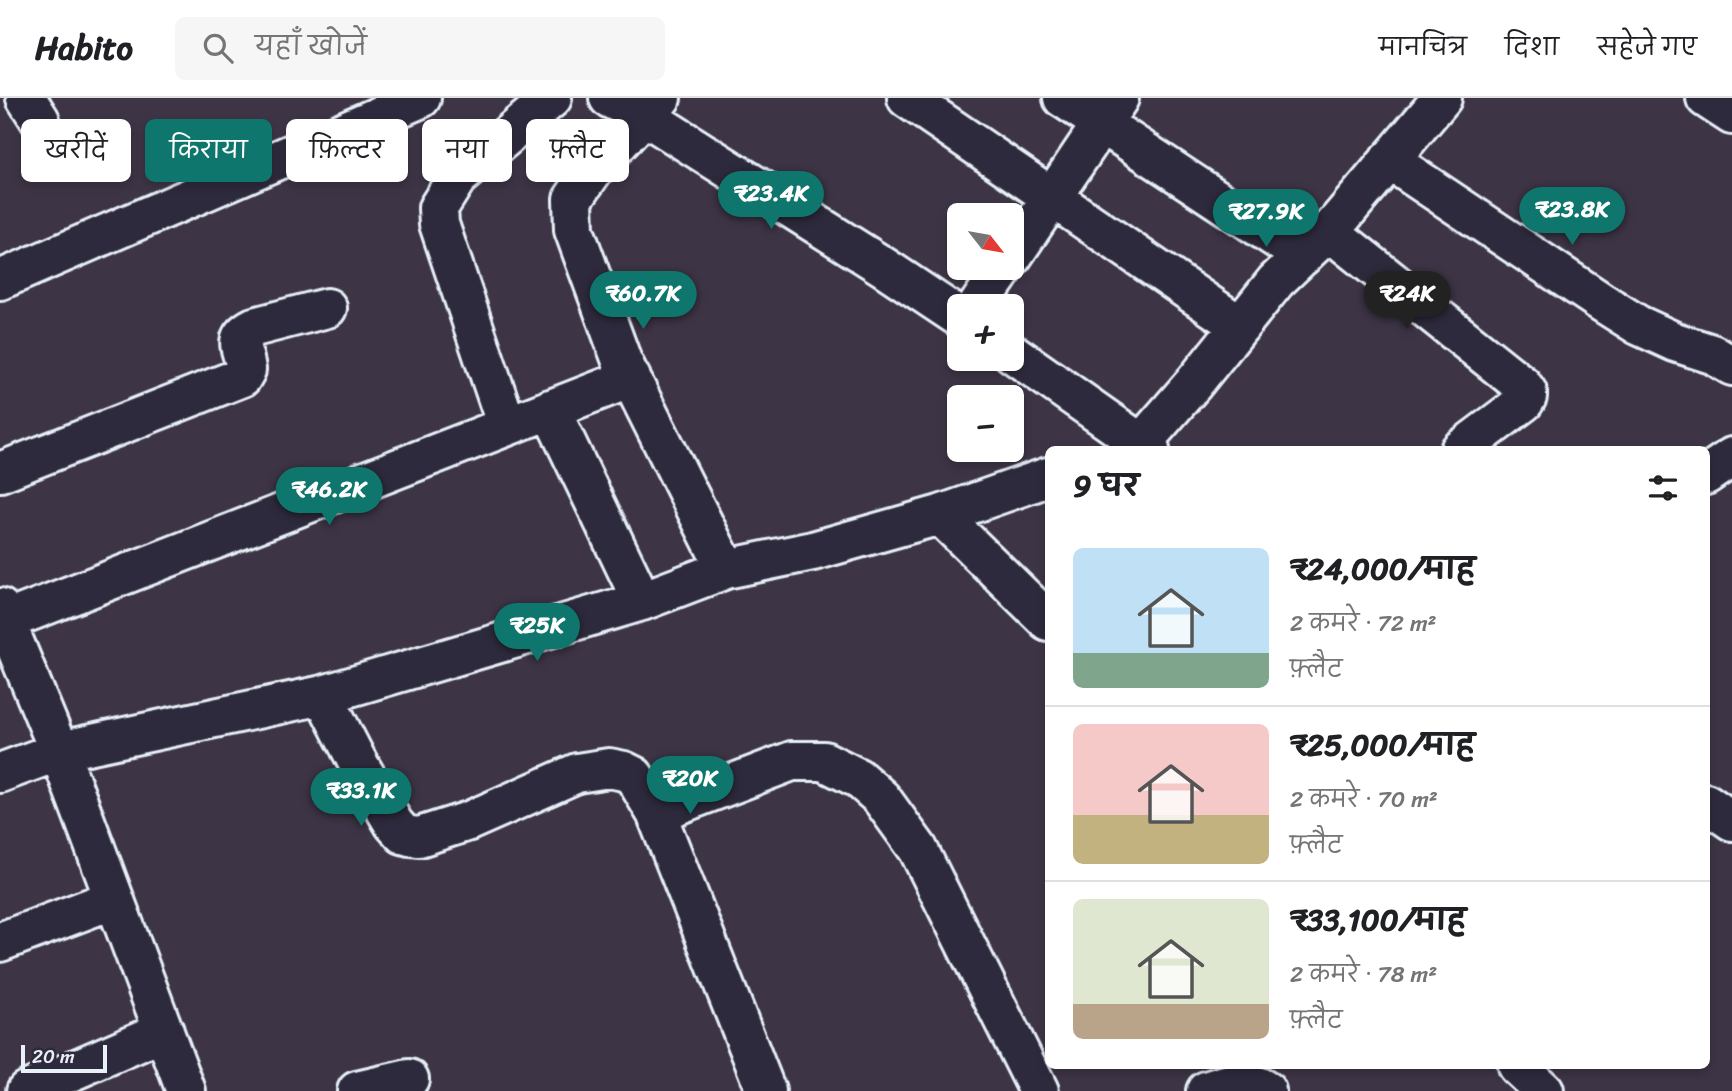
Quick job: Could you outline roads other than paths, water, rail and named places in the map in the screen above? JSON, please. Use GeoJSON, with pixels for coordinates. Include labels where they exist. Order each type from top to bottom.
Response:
{"type":"FeatureCollection","features":[{"type":"Feature","properties":{"kind":"street"},"geometry":{"type":"LineString","coordinates":[[0,280],[422,98]]}},
{"type":"Feature","properties":{"kind":"street"},"geometry":{"type":"LineString","coordinates":[[507,426],[439,225],[438,208],[457,178],[552,98]]}},
{"type":"Feature","properties":{"kind":"street"},"geometry":{"type":"LineString","coordinates":[[609,98],[653,107],[947,309]]}},
{"type":"Feature","properties":{"kind":"street"},"geometry":{"type":"LineString","coordinates":[[907,98],[1240,326]]}},
{"type":"Feature","properties":{"kind":"street"},"geometry":{"type":"LineString","coordinates":[[1063,98],[1111,111],[1316,243],[1522,385],[1527,392],[1524,402],[1465,446]]}},
{"type":"Feature","properties":{"kind":"street"},"geometry":{"type":"LineString","coordinates":[[1141,446],[1276,281],[1316,243],[1442,98]]}},
{"type":"Feature","properties":{"kind":"street"},"geometry":{"type":"LineString","coordinates":[[1706,98],[1732,114]]}},
{"type":"Feature","properties":{"kind":"street"},"geometry":{"type":"LineString","coordinates":[[653,107],[594,169],[573,199],[574,230],[622,360],[726,569]]}},
{"type":"Feature","properties":{"kind":"street"},"geometry":{"type":"LineString","coordinates":[[1024,239],[1111,111]]}},
{"type":"Feature","properties":{"kind":"street"},"geometry":{"type":"LineString","coordinates":[[1389,160],[1600,302],[1639,325],[1675,342],[1712,354],[1732,366]]}},
{"type":"Feature","properties":{"kind":"street"},"geometry":{"type":"LineString","coordinates":[[0,472],[242,377],[246,370],[240,345],[243,332],[327,308]]}},
{"type":"Feature","properties":{"kind":"street"},"geometry":{"type":"LineString","coordinates":[[1024,362],[1136,446]]}},
{"type":"Feature","properties":{"kind":"street"},"geometry":{"type":"LineString","coordinates":[[186,1091],[59,751],[3,614],[631,378]]}},
{"type":"Feature","properties":{"kind":"street"},"geometry":{"type":"LineString","coordinates":[[550,409],[642,601]]}},
{"type":"Feature","properties":{"kind":"street"},"geometry":{"type":"LineString","coordinates":[[1710,472],[1732,457]]}},
{"type":"Feature","properties":{"kind":"street"},"geometry":{"type":"LineString","coordinates":[[0,773],[59,751],[323,695],[642,601],[726,569],[813,551],[940,515],[1045,478]]}},
{"type":"Feature","properties":{"kind":"street"},"geometry":{"type":"LineString","coordinates":[[940,515],[1045,618]]}},
{"type":"Feature","properties":{"kind":"street"},"geometry":{"type":"LineString","coordinates":[[323,695],[358,763],[394,824],[403,834],[410,836],[419,837],[469,821],[577,773],[609,768],[634,776],[656,813],[766,1091]]}},
{"type":"Feature","properties":{"kind":"street"},"geometry":{"type":"LineString","coordinates":[[656,813],[792,761],[824,761],[858,778],[881,798],[918,849],[1039,1091]]}},
{"type":"Feature","properties":{"kind":"street"},"geometry":{"type":"LineString","coordinates":[[0,942],[114,899]]}},
{"type":"Feature","properties":{"kind":"street"},"geometry":{"type":"LineString","coordinates":[[26,1091],[164,1031]]}},
{"type":"Feature","properties":{"kind":"street"},"geometry":{"type":"LineString","coordinates":[[1520,1069],[1544,1091]]}},
{"type":"Feature","properties":{"kind":"street"},"geometry":{"type":"LineString","coordinates":[[357,1091],[409,1079]]}},
{"type":"Feature","properties":{"kind":"street"},"geometry":{"type":"LineString","coordinates":[[1206,1091],[1240,1081],[1259,1086],[1266,1091]]}}]}
